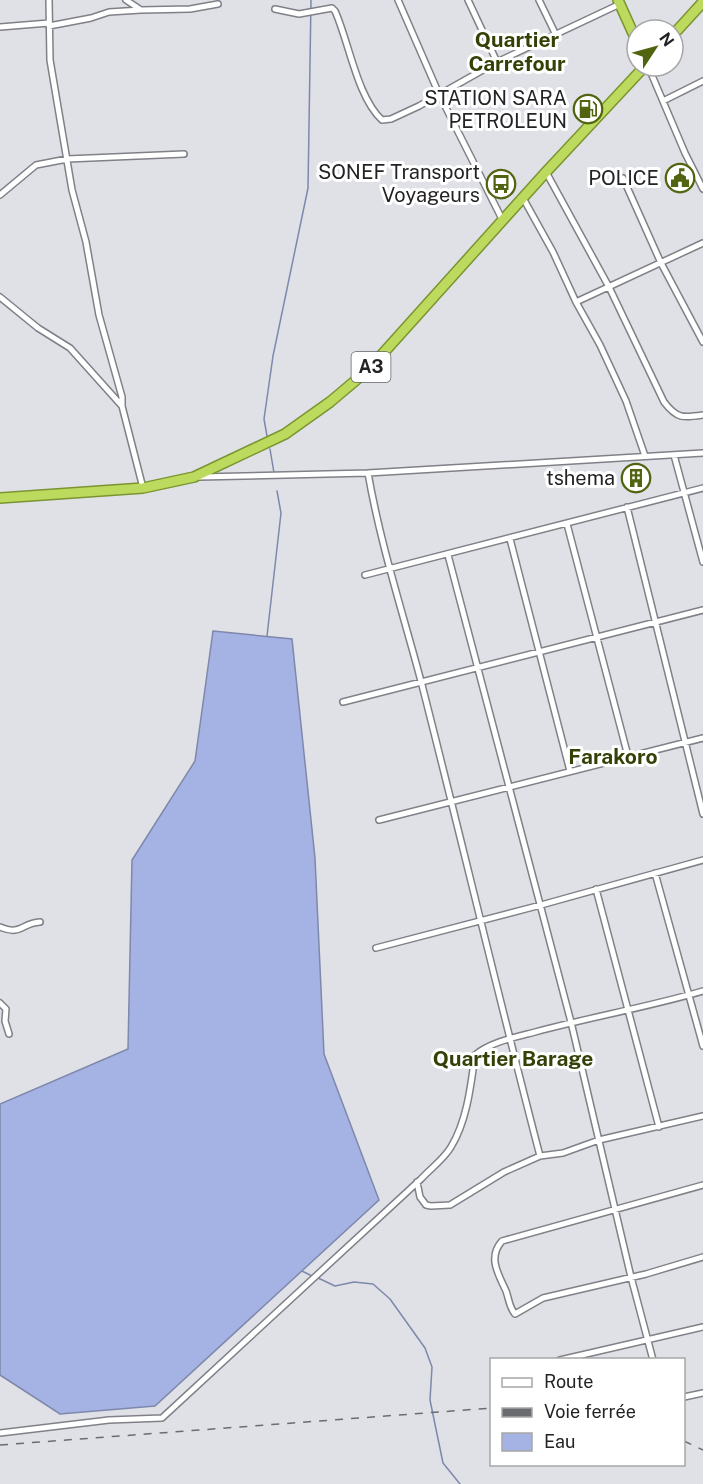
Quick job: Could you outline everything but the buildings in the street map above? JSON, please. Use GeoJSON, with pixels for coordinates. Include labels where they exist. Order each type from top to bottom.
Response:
{"type":"FeatureCollection","features":[{"type":"Feature","properties":{"kind":"highway"},"geometry":{"type":"LineString","coordinates":[[619,2],[626,18]]}},
{"type":"Feature","properties":{"kind":"highway"},"geometry":{"type":"LineString","coordinates":[[685,22],[703,2]]}},
{"type":"Feature","properties":{"kind":"highway","name":"A3"},"geometry":{"type":"LineString","coordinates":[[0,498],[143,488],[194,477],[285,434],[330,402],[368,370],[546,172],[635,78]]}},
{"type":"Feature","properties":{"kind":"street"},"geometry":{"type":"LineString","coordinates":[[49,0],[50,60],[72,190],[86,242],[99,315],[122,397],[122,406],[143,488]]}},
{"type":"Feature","properties":{"kind":"street"},"geometry":{"type":"LineString","coordinates":[[126,0],[141,10]]}},
{"type":"Feature","properties":{"kind":"street"},"geometry":{"type":"LineString","coordinates":[[189,0],[190,9]]}},
{"type":"Feature","properties":{"kind":"street"},"geometry":{"type":"LineString","coordinates":[[398,0],[439,94],[503,221]]}},
{"type":"Feature","properties":{"kind":"street"},"geometry":{"type":"LineString","coordinates":[[468,0],[497,62]]}},
{"type":"Feature","properties":{"kind":"street"},"geometry":{"type":"LineString","coordinates":[[539,0],[555,33]]}},
{"type":"Feature","properties":{"kind":"street"},"geometry":{"type":"LineString","coordinates":[[274,9],[299,14],[332,8],[335,11],[358,78],[374,113],[382,120],[391,119],[497,62],[619,2]]}},
{"type":"Feature","properties":{"kind":"street"},"geometry":{"type":"LineString","coordinates":[[0,27],[49,24],[91,18],[109,12],[190,9],[218,4]]}},
{"type":"Feature","properties":{"kind":"street"},"geometry":{"type":"LineString","coordinates":[[652,78],[703,189]]}},
{"type":"Feature","properties":{"kind":"street"},"geometry":{"type":"LineString","coordinates":[[663,101],[703,81]]}},
{"type":"Feature","properties":{"kind":"street"},"geometry":{"type":"LineString","coordinates":[[0,195],[36,165],[67,159],[184,153]]}},
{"type":"Feature","properties":{"kind":"street"},"geometry":{"type":"LineString","coordinates":[[546,172],[609,287],[668,408],[683,417],[703,415]]}},
{"type":"Feature","properties":{"kind":"street"},"geometry":{"type":"LineString","coordinates":[[623,178],[661,263],[703,342]]}},
{"type":"Feature","properties":{"kind":"street"},"geometry":{"type":"LineString","coordinates":[[523,198],[600,345],[626,401],[645,456]]}},
{"type":"Feature","properties":{"kind":"street"},"geometry":{"type":"LineString","coordinates":[[576,302],[703,243]]}},
{"type":"Feature","properties":{"kind":"street"},"geometry":{"type":"LineString","coordinates":[[0,297],[38,328],[70,348],[122,406]]}},
{"type":"Feature","properties":{"kind":"street"},"geometry":{"type":"LineString","coordinates":[[194,477],[368,473],[703,453]]}},
{"type":"Feature","properties":{"kind":"street"},"geometry":{"type":"LineString","coordinates":[[674,455],[703,562]]}},
{"type":"Feature","properties":{"kind":"street"},"geometry":{"type":"LineString","coordinates":[[368,473],[389,568],[421,683],[540,1156]]}},
{"type":"Feature","properties":{"kind":"street"},"geometry":{"type":"LineString","coordinates":[[365,575],[703,488]]}},
{"type":"Feature","properties":{"kind":"street"},"geometry":{"type":"LineString","coordinates":[[627,507],[703,814]]}},
{"type":"Feature","properties":{"kind":"street"},"geometry":{"type":"LineString","coordinates":[[567,524],[628,756]]}},
{"type":"Feature","properties":{"kind":"street"},"geometry":{"type":"LineString","coordinates":[[510,539],[570,771]]}},
{"type":"Feature","properties":{"kind":"street"},"geometry":{"type":"LineString","coordinates":[[448,555],[571,1022],[631,1277],[653,1358]]}},
{"type":"Feature","properties":{"kind":"street"},"geometry":{"type":"LineString","coordinates":[[343,702],[703,610]]}},
{"type":"Feature","properties":{"kind":"street"},"geometry":{"type":"LineString","coordinates":[[379,820],[703,738]]}},
{"type":"Feature","properties":{"kind":"street"},"geometry":{"type":"LineString","coordinates":[[376,948],[703,860]]}},
{"type":"Feature","properties":{"kind":"street"},"geometry":{"type":"LineString","coordinates":[[656,873],[703,1046]]}},
{"type":"Feature","properties":{"kind":"street"},"geometry":{"type":"LineString","coordinates":[[596,889],[659,1127]]}},
{"type":"Feature","properties":{"kind":"street"},"geometry":{"type":"LineString","coordinates":[[0,927],[11,932],[31,923],[40,922]]}},
{"type":"Feature","properties":{"kind":"street"},"geometry":{"type":"LineString","coordinates":[[0,1432],[109,1420],[162,1418],[450,1149],[459,1129],[473,1077],[475,1055],[480,1051],[509,1039],[571,1022],[703,991]]}},
{"type":"Feature","properties":{"kind":"street"},"geometry":{"type":"LineString","coordinates":[[0,1003],[6,1009],[5,1021],[9,1034]]}},
{"type":"Feature","properties":{"kind":"street"},"geometry":{"type":"LineString","coordinates":[[417,1182],[420,1197],[426,1205],[450,1205],[504,1172],[540,1156],[563,1153],[599,1140],[703,1116]]}},
{"type":"Feature","properties":{"kind":"street"},"geometry":{"type":"LineString","coordinates":[[703,1185],[502,1241],[495,1251],[496,1273],[505,1289],[511,1310],[515,1314],[543,1298],[703,1257]]}},
{"type":"Feature","properties":{"kind":"street"},"geometry":{"type":"LineString","coordinates":[[565,1358],[703,1327]]}},
{"type":"Feature","properties":{"kind":"street"},"geometry":{"type":"LineString","coordinates":[[685,1397],[703,1393]]}},
{"type":"Feature","properties":{"kind":"water"},"geometry":{"type":"Polygon","coordinates":[[[213,631],[292,639],[315,858],[324,1054],[379,1200],[155,1406],[60,1414],[0,1375],[0,1104],[128,1049],[132,860],[195,761],[213,631]]]}},
{"type":"Feature","properties":{"kind":"waterway"},"geometry":{"type":"LineString","coordinates":[[267,436],[264,419],[273,356],[308,188],[311,0]]}},
{"type":"Feature","properties":{"kind":"waterway"},"geometry":{"type":"LineString","coordinates":[[270,449],[274,473]]}},
{"type":"Feature","properties":{"kind":"waterway"},"geometry":{"type":"LineString","coordinates":[[267,636],[281,513],[277,491]]}},
{"type":"Feature","properties":{"kind":"waterway"},"geometry":{"type":"LineString","coordinates":[[302,1271],[312,1276]]}},
{"type":"Feature","properties":{"kind":"waterway"},"geometry":{"type":"LineString","coordinates":[[316,1277],[335,1286],[354,1282],[373,1284],[390,1299],[425,1348],[432,1367],[430,1400],[443,1463],[460,1484]]}},
{"type":"Feature","properties":{"kind":"railway"},"geometry":{"type":"LineString","coordinates":[[0,1445],[490,1408]]}},
{"type":"Feature","properties":{"kind":"railway"},"geometry":{"type":"LineString","coordinates":[[685,1441],[703,1450]]}},
{"type":"Feature","properties":{"kind":"place","name":"STATION SARA PETROLEUN"},"geometry":{"type":"Point","coordinates":[588,109]}},
{"type":"Feature","properties":{"kind":"place","name":"POLICE"},"geometry":{"type":"Point","coordinates":[680,178]}},
{"type":"Feature","properties":{"kind":"place","name":"SONEF Transport Voyageurs"},"geometry":{"type":"Point","coordinates":[501,184]}},
{"type":"Feature","properties":{"kind":"place","name":"tshema"},"geometry":{"type":"Point","coordinates":[636,478]}},
{"type":"Feature","properties":{"kind":"district","name":"Quartier Carrefour"},"geometry":{"type":"Point","coordinates":[517,52]}},
{"type":"Feature","properties":{"kind":"district","name":"Farakoro"},"geometry":{"type":"Point","coordinates":[613,757]}},
{"type":"Feature","properties":{"kind":"district","name":"Quartier Barage"},"geometry":{"type":"Point","coordinates":[513,1059]}}]}
